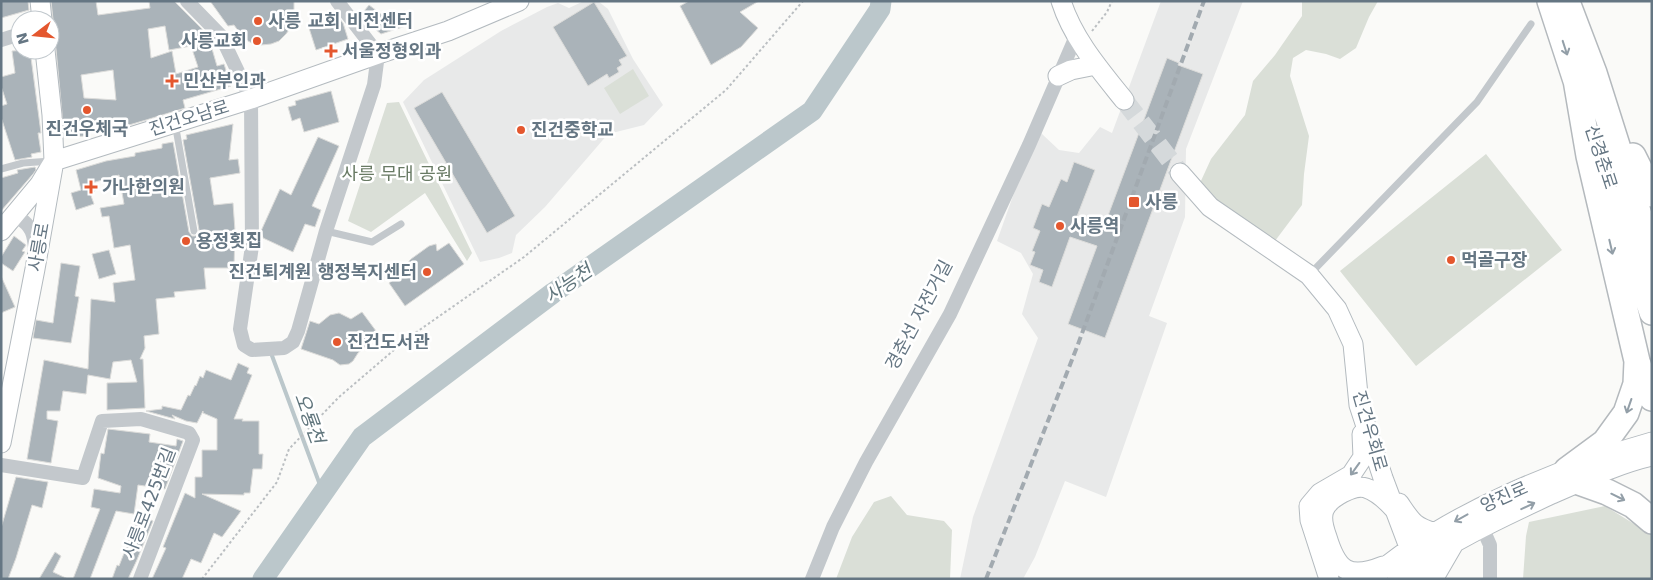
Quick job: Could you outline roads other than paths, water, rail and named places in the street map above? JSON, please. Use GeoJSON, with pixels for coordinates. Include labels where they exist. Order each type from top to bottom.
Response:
{"type":"FeatureCollection","features":[{"type":"Feature","properties":{"kind":"highway","name":"신경춘로"},"geometry":{"type":"LineString","coordinates":[[1550,1],[1585,76],[1652,256]]}},
{"type":"Feature","properties":{"kind":"highway","name":"신경춘로"},"geometry":{"type":"LineString","coordinates":[[1567,1],[1585,76],[1652,312]]}},
{"type":"Feature","properties":{"kind":"highway"},"geometry":{"type":"LineString","coordinates":[[1585,76],[1652,194]]}},
{"type":"Feature","properties":{"kind":"highway"},"geometry":{"type":"LineString","coordinates":[[1585,76],[1589,156],[1637,361],[1646,389],[1652,398]]}},
{"type":"Feature","properties":{"kind":"highway"},"geometry":{"type":"LineString","coordinates":[[1637,361],[1636,384],[1626,413],[1605,442],[1573,476],[1633,505],[1652,521]]}},
{"type":"Feature","properties":{"kind":"main road","name":"진건오남로"},"geometry":{"type":"LineString","coordinates":[[54,161],[251,99],[448,31],[519,1]]}},
{"type":"Feature","properties":{"kind":"main road"},"geometry":{"type":"LineString","coordinates":[[1061,1],[1084,33],[1096,65],[1124,100]]}},
{"type":"Feature","properties":{"kind":"main road","name":"사릉로"},"geometry":{"type":"LineString","coordinates":[[1,443],[54,161],[52,115],[46,60]]}},
{"type":"Feature","properties":{"kind":"main road"},"geometry":{"type":"LineString","coordinates":[[1058,76],[1071,70],[1096,65]]}},
{"type":"Feature","properties":{"kind":"main road"},"geometry":{"type":"LineString","coordinates":[[4,228],[40,184],[54,161]]}},
{"type":"Feature","properties":{"kind":"main road","name":"진건우회로"},"geometry":{"type":"LineString","coordinates":[[1180,173],[1210,207],[1309,275],[1337,308],[1353,344],[1359,406],[1415,565]]}},
{"type":"Feature","properties":{"kind":"main road"},"geometry":{"type":"LineString","coordinates":[[1330,579],[1310,520],[1309,506],[1320,493],[1351,475],[1363,457],[1359,406]]}},
{"type":"Feature","properties":{"kind":"main road","name":"양진로"},"geometry":{"type":"LineString","coordinates":[[1415,565],[1435,532],[1479,508],[1573,476],[1652,442]]}},
{"type":"Feature","properties":{"kind":"main road","name":"양진로"},"geometry":{"type":"LineString","coordinates":[[1370,579],[1415,565],[1573,476],[1608,469],[1652,456]]}},
{"type":"Feature","properties":{"kind":"main road"},"geometry":{"type":"LineString","coordinates":[[1383,478],[1411,522],[1419,528],[1435,532]]}},
{"type":"Feature","properties":{"kind":"main road"},"geometry":{"type":"LineString","coordinates":[[1392,571],[1366,573],[1350,571],[1339,564],[1332,553],[1323,519],[1324,510],[1328,504],[1338,495],[1348,490],[1364,488],[1381,496],[1395,510]]}},
{"type":"Feature","properties":{"kind":"main road"},"geometry":{"type":"LineString","coordinates":[[1435,579],[1453,544]]}},
{"type":"Feature","properties":{"kind":"street"},"geometry":{"type":"LineString","coordinates":[[187,1],[221,36],[251,99],[252,246],[240,329],[244,345],[252,350],[284,348],[293,342],[298,331],[326,231],[374,85],[378,54],[337,1]]}},
{"type":"Feature","properties":{"kind":"street"},"geometry":{"type":"LineString","coordinates":[[812,579],[832,527],[910,382],[950,314],[1029,145],[1058,76],[1084,33]]}},
{"type":"Feature","properties":{"kind":"street"},"geometry":{"type":"LineString","coordinates":[[4,228],[19,218],[28,223],[34,236],[35,269]]}},
{"type":"Feature","properties":{"kind":"street","name":"사릉로425번길"},"geometry":{"type":"LineString","coordinates":[[1,465],[83,478],[102,421],[141,419],[189,433],[193,440],[140,579]]}},
{"type":"Feature","properties":{"kind":"street"},"geometry":{"type":"LineString","coordinates":[[1482,527],[1490,545],[1490,579]]}},
{"type":"Feature","properties":{"kind":"lane"},"geometry":{"type":"LineString","coordinates":[[1309,275],[1477,102],[1531,24]]}},
{"type":"Feature","properties":{"kind":"lane"},"geometry":{"type":"LineString","coordinates":[[175,123],[194,231]]}},
{"type":"Feature","properties":{"kind":"lane"},"geometry":{"type":"LineString","coordinates":[[1,169],[23,163],[54,161]]}},
{"type":"Feature","properties":{"kind":"lane"},"geometry":{"type":"LineString","coordinates":[[326,231],[372,242],[401,224]]}},
{"type":"Feature","properties":{"kind":"waterway","name":"사능천"},"geometry":{"type":"LineString","coordinates":[[263,579],[362,437],[553,293],[812,111],[880,9],[881,1]]}},
{"type":"Feature","properties":{"kind":"waterway","name":"오룡천"},"geometry":{"type":"LineString","coordinates":[[271,353],[323,493]]}},
{"type":"Feature","properties":{"kind":"tunnel"},"geometry":{"type":"LineString","coordinates":[[1124,100],[1180,173]]}},
{"type":"Feature","properties":{"kind":"railway"},"geometry":{"type":"LineString","coordinates":[[986,579],[1077,347],[1204,1]]}},
{"type":"Feature","properties":{"kind":"place","name":"사릉 교회 비전센터"},"geometry":{"type":"Point","coordinates":[258,21]}},
{"type":"Feature","properties":{"kind":"place","name":"사릉교회"},"geometry":{"type":"Point","coordinates":[257,41]}},
{"type":"Feature","properties":{"kind":"place","name":"서울정형외과"},"geometry":{"type":"Point","coordinates":[331,51]}},
{"type":"Feature","properties":{"kind":"place","name":"민산부인과"},"geometry":{"type":"Point","coordinates":[172,81]}},
{"type":"Feature","properties":{"kind":"place","name":"진건우체국"},"geometry":{"type":"Point","coordinates":[87,110]}},
{"type":"Feature","properties":{"kind":"place","name":"진건중학교"},"geometry":{"type":"Point","coordinates":[521,130]}},
{"type":"Feature","properties":{"kind":"place","name":"가나한의원"},"geometry":{"type":"Point","coordinates":[91,187]}},
{"type":"Feature","properties":{"kind":"place","name":"사릉"},"geometry":{"type":"Point","coordinates":[1134,202]}},
{"type":"Feature","properties":{"kind":"place","name":"사릉역"},"geometry":{"type":"Point","coordinates":[1060,226]}},
{"type":"Feature","properties":{"kind":"place","name":"용정횟집"},"geometry":{"type":"Point","coordinates":[186,241]}},
{"type":"Feature","properties":{"kind":"place","name":"먹골구장"},"geometry":{"type":"Point","coordinates":[1451,260]}},
{"type":"Feature","properties":{"kind":"place","name":"진건퇴계원 행정복지센터"},"geometry":{"type":"Point","coordinates":[427,272]}},
{"type":"Feature","properties":{"kind":"place","name":"진건도서관"},"geometry":{"type":"Point","coordinates":[337,342]}},
{"type":"Feature","properties":{"kind":"park label","name":"사릉 무대 공원"},"geometry":{"type":"Point","coordinates":[397,174]}}]}
